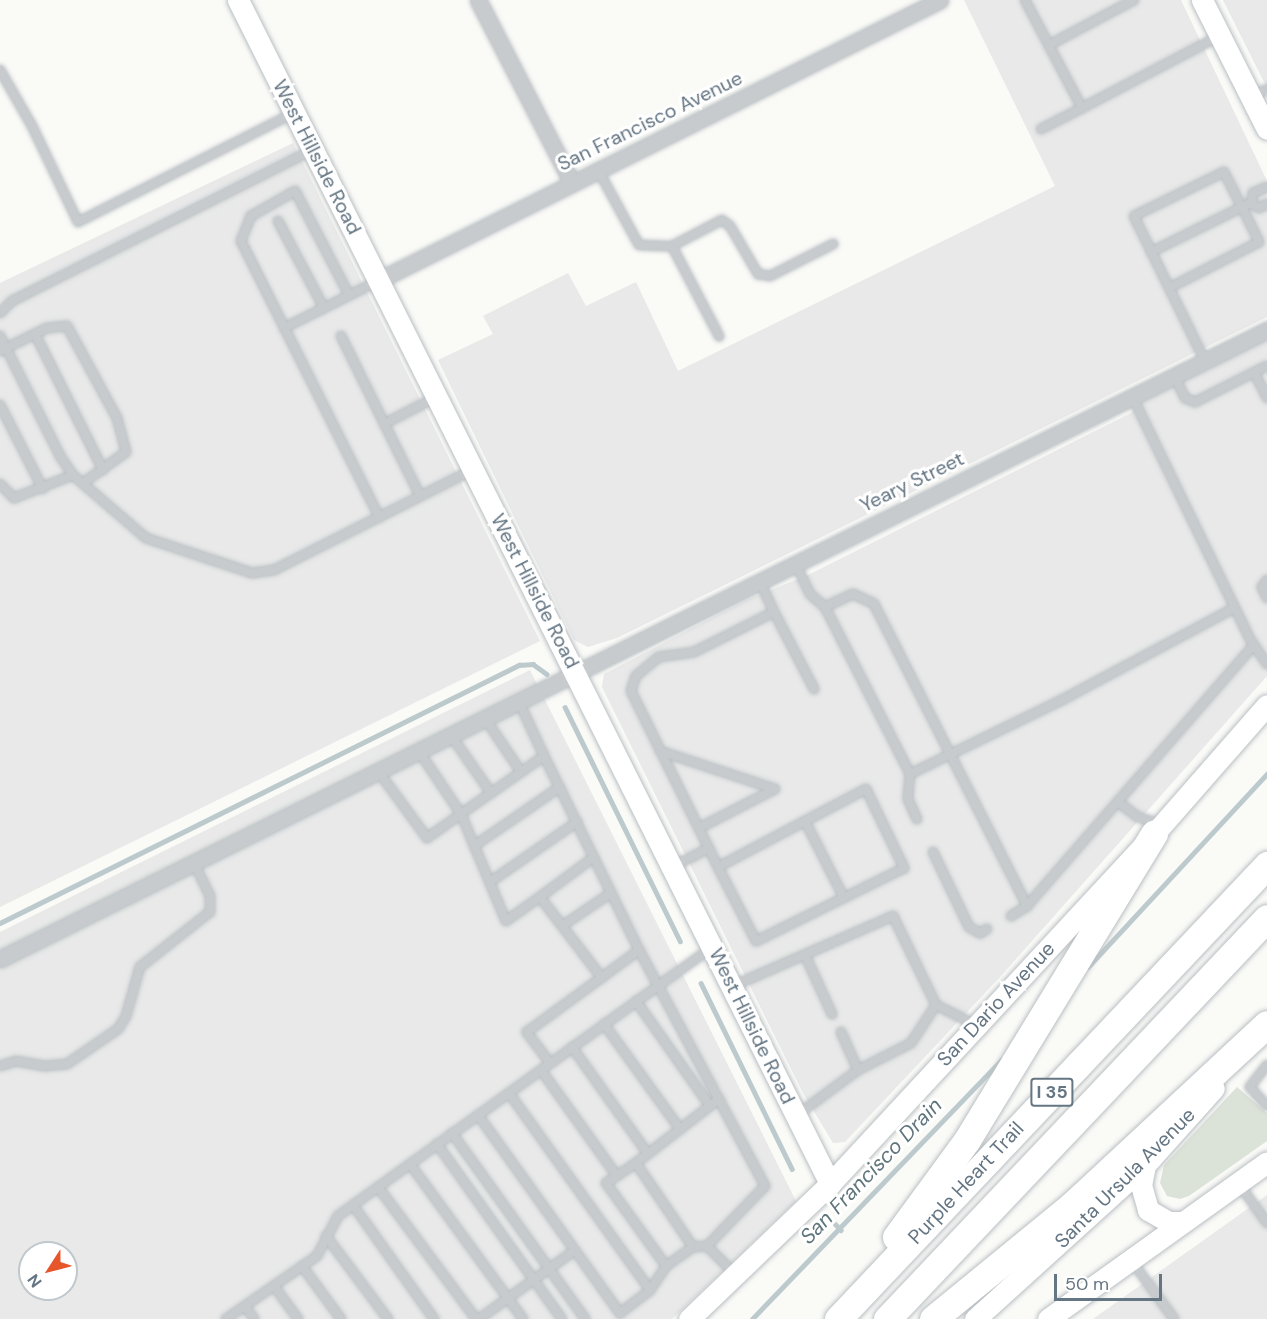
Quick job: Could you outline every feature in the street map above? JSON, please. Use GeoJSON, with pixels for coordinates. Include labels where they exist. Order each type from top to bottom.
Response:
{"type":"FeatureCollection","features":[{"type":"Feature","properties":{"kind":"highway"},"geometry":{"type":"LineString","coordinates":[[837,1319],[967,1140],[1158,829]]}},
{"type":"Feature","properties":{"kind":"highway","name":"Purple Heart Trail"},"geometry":{"type":"LineString","coordinates":[[837,1319],[1267,865]]}},
{"type":"Feature","properties":{"kind":"highway","name":"Purple Heart Trail"},"geometry":{"type":"LineString","coordinates":[[887,1319],[1267,918]]}},
{"type":"Feature","properties":{"kind":"highway"},"geometry":{"type":"LineString","coordinates":[[933,1319],[1071,1206],[1267,1024]]}},
{"type":"Feature","properties":{"kind":"main road","name":"West Hillside Road"},"geometry":{"type":"LineString","coordinates":[[238,0],[830,1184]]}},
{"type":"Feature","properties":{"kind":"main road"},"geometry":{"type":"LineString","coordinates":[[1202,0],[1220,35],[1259,93],[1267,129]]}},
{"type":"Feature","properties":{"kind":"main road","name":"San Dario Avenue"},"geometry":{"type":"LineString","coordinates":[[689,1319],[738,1276],[830,1184],[1158,829],[1267,705]]}},
{"type":"Feature","properties":{"kind":"main road","name":"Santa Ursula Avenue"},"geometry":{"type":"LineString","coordinates":[[975,1319],[1145,1165],[1267,1029]]}},
{"type":"Feature","properties":{"kind":"main road"},"geometry":{"type":"LineString","coordinates":[[1048,1319],[1267,1162]]}},
{"type":"Feature","properties":{"kind":"main road"},"geometry":{"type":"LineString","coordinates":[[1145,1165],[1141,1185],[1148,1210],[1163,1220],[1183,1222]]}},
{"type":"Feature","properties":{"kind":"street"},"geometry":{"type":"LineString","coordinates":[[478,0],[572,183]]}},
{"type":"Feature","properties":{"kind":"street","name":"San Francisco Avenue"},"geometry":{"type":"LineString","coordinates":[[379,280],[939,0]]}},
{"type":"Feature","properties":{"kind":"street","name":"Yeary Street"},"geometry":{"type":"LineString","coordinates":[[0,959],[575,671],[1267,330]]}},
{"type":"Feature","properties":{"kind":"lane"},"geometry":{"type":"LineString","coordinates":[[1025,0],[1082,108]]}},
{"type":"Feature","properties":{"kind":"lane"},"geometry":{"type":"LineString","coordinates":[[1049,45],[1134,0]]}},
{"type":"Feature","properties":{"kind":"lane"},"geometry":{"type":"LineString","coordinates":[[1041,129],[1220,35]]}},
{"type":"Feature","properties":{"kind":"lane"},"geometry":{"type":"LineString","coordinates":[[0,70],[32,126],[78,222],[295,113]]}},
{"type":"Feature","properties":{"kind":"lane"},"geometry":{"type":"LineString","coordinates":[[1,310],[313,149]]}},
{"type":"Feature","properties":{"kind":"lane"},"geometry":{"type":"LineString","coordinates":[[598,170],[639,246],[672,246],[722,220],[730,226],[758,274],[770,276],[834,244]]}},
{"type":"Feature","properties":{"kind":"lane"},"geometry":{"type":"LineString","coordinates":[[1169,288],[1259,242],[1224,172],[1134,216],[1151,252],[1205,361]]}},
{"type":"Feature","properties":{"kind":"lane"},"geometry":{"type":"LineString","coordinates":[[1251,203],[1253,193],[1267,187]]}},
{"type":"Feature","properties":{"kind":"lane"},"geometry":{"type":"LineString","coordinates":[[349,295],[295,190],[251,216],[240,241],[379,517]]}},
{"type":"Feature","properties":{"kind":"lane"},"geometry":{"type":"LineString","coordinates":[[1251,203],[1259,208],[1267,204]]}},
{"type":"Feature","properties":{"kind":"lane"},"geometry":{"type":"LineString","coordinates":[[1151,252],[1251,203]]}},
{"type":"Feature","properties":{"kind":"lane"},"geometry":{"type":"LineString","coordinates":[[278,221],[324,308]]}},
{"type":"Feature","properties":{"kind":"lane"},"geometry":{"type":"LineString","coordinates":[[672,246],[719,336]]}},
{"type":"Feature","properties":{"kind":"lane"},"geometry":{"type":"LineString","coordinates":[[284,328],[379,280]]}},
{"type":"Feature","properties":{"kind":"lane"},"geometry":{"type":"LineString","coordinates":[[3,349],[47,328],[67,326],[117,418],[126,452],[83,483]]}},
{"type":"Feature","properties":{"kind":"lane"},"geometry":{"type":"LineString","coordinates":[[35,334],[103,470]]}},
{"type":"Feature","properties":{"kind":"lane"},"geometry":{"type":"LineString","coordinates":[[0,336],[3,349],[60,456],[73,475],[146,538],[252,573],[274,570],[474,470]]}},
{"type":"Feature","properties":{"kind":"lane"},"geometry":{"type":"LineString","coordinates":[[340,336],[420,496]]}},
{"type":"Feature","properties":{"kind":"lane"},"geometry":{"type":"LineString","coordinates":[[1174,376],[1185,398],[1195,402],[1267,366]]}},
{"type":"Feature","properties":{"kind":"lane"},"geometry":{"type":"LineString","coordinates":[[1254,372],[1267,398]]}},
{"type":"Feature","properties":{"kind":"lane"},"geometry":{"type":"LineString","coordinates":[[384,424],[437,396]]}},
{"type":"Feature","properties":{"kind":"lane"},"geometry":{"type":"LineString","coordinates":[[1132,396],[1234,608],[1267,664]]}},
{"type":"Feature","properties":{"kind":"lane"},"geometry":{"type":"LineString","coordinates":[[0,405],[43,489]]}},
{"type":"Feature","properties":{"kind":"lane"},"geometry":{"type":"LineString","coordinates":[[0,484],[14,498],[43,489],[73,475]]}},
{"type":"Feature","properties":{"kind":"lane"},"geometry":{"type":"LineString","coordinates":[[795,563],[810,594],[825,607],[910,774],[908,799],[917,819]]}},
{"type":"Feature","properties":{"kind":"lane"},"geometry":{"type":"LineString","coordinates":[[759,580],[814,689]]}},
{"type":"Feature","properties":{"kind":"lane"},"geometry":{"type":"LineString","coordinates":[[1267,580],[1262,587],[1267,598]]}},
{"type":"Feature","properties":{"kind":"lane"},"geometry":{"type":"LineString","coordinates":[[825,607],[853,594],[874,604],[1027,906]]}},
{"type":"Feature","properties":{"kind":"lane"},"geometry":{"type":"LineString","coordinates":[[910,774],[1234,608]]}},
{"type":"Feature","properties":{"kind":"lane"},"geometry":{"type":"LineString","coordinates":[[718,867],[866,789],[904,868],[756,941],[718,867],[631,691],[636,675],[659,657],[694,652],[774,612]]}},
{"type":"Feature","properties":{"kind":"lane"},"geometry":{"type":"LineString","coordinates":[[1011,916],[1027,906],[1254,645]]}},
{"type":"Feature","properties":{"kind":"lane"},"geometry":{"type":"LineString","coordinates":[[478,1115],[620,1313],[650,1290],[666,1266],[693,1247],[707,1246],[765,1186],[660,984],[639,950],[518,700]]}},
{"type":"Feature","properties":{"kind":"lane"},"geometry":{"type":"LineString","coordinates":[[484,717],[521,772]]}},
{"type":"Feature","properties":{"kind":"lane"},"geometry":{"type":"LineString","coordinates":[[450,734],[491,793]]}},
{"type":"Feature","properties":{"kind":"lane"},"geometry":{"type":"LineString","coordinates":[[418,750],[460,814],[506,921],[594,857]]}},
{"type":"Feature","properties":{"kind":"lane"},"geometry":{"type":"LineString","coordinates":[[660,751],[775,789],[699,828]]}},
{"type":"Feature","properties":{"kind":"lane"},"geometry":{"type":"LineString","coordinates":[[378,771],[427,838],[544,756]]}},
{"type":"Feature","properties":{"kind":"lane"},"geometry":{"type":"LineString","coordinates":[[474,846],[560,787]]}},
{"type":"Feature","properties":{"kind":"lane"},"geometry":{"type":"LineString","coordinates":[[1118,802],[1158,829]]}},
{"type":"Feature","properties":{"kind":"lane"},"geometry":{"type":"LineString","coordinates":[[805,821],[844,898]]}},
{"type":"Feature","properties":{"kind":"lane"},"geometry":{"type":"LineString","coordinates":[[490,882],[576,822]]}},
{"type":"Feature","properties":{"kind":"lane"},"geometry":{"type":"LineString","coordinates":[[673,867],[709,848]]}},
{"type":"Feature","properties":{"kind":"lane"},"geometry":{"type":"LineString","coordinates":[[933,852],[969,927],[980,933],[987,929]]}},
{"type":"Feature","properties":{"kind":"lane"},"geometry":{"type":"LineString","coordinates":[[0,1066],[16,1061],[45,1066],[67,1064],[118,1029],[126,1016],[140,967],[210,912],[210,896],[194,863]]}},
{"type":"Feature","properties":{"kind":"lane"},"geometry":{"type":"LineString","coordinates":[[562,926],[611,893]]}},
{"type":"Feature","properties":{"kind":"lane"},"geometry":{"type":"LineString","coordinates":[[540,897],[602,978]]}},
{"type":"Feature","properties":{"kind":"lane"},"geometry":{"type":"LineString","coordinates":[[732,987],[893,916],[936,1005],[977,1025]]}},
{"type":"Feature","properties":{"kind":"lane"},"geometry":{"type":"LineString","coordinates":[[226,1319],[317,1256],[333,1220],[712,946]]}},
{"type":"Feature","properties":{"kind":"lane"},"geometry":{"type":"LineString","coordinates":[[550,1063],[527,1032],[639,950]]}},
{"type":"Feature","properties":{"kind":"lane"},"geometry":{"type":"LineString","coordinates":[[805,955],[832,1014]]}},
{"type":"Feature","properties":{"kind":"lane"},"geometry":{"type":"LineString","coordinates":[[636,1001],[710,1106]]}},
{"type":"Feature","properties":{"kind":"lane"},"geometry":{"type":"LineString","coordinates":[[796,1116],[858,1070],[911,1043],[936,1005]]}},
{"type":"Feature","properties":{"kind":"lane"},"geometry":{"type":"LineString","coordinates":[[604,1024],[680,1129]]}},
{"type":"Feature","properties":{"kind":"lane"},"geometry":{"type":"LineString","coordinates":[[841,1032],[858,1070]]}},
{"type":"Feature","properties":{"kind":"lane"},"geometry":{"type":"LineString","coordinates":[[572,1047],[648,1154]]}},
{"type":"Feature","properties":{"kind":"lane"},"geometry":{"type":"LineString","coordinates":[[1267,1065],[1250,1087],[1267,1106]]}},
{"type":"Feature","properties":{"kind":"lane"},"geometry":{"type":"LineString","coordinates":[[541,1070],[617,1176]]}},
{"type":"Feature","properties":{"kind":"lane"},"geometry":{"type":"LineString","coordinates":[[509,1092],[650,1290]]}},
{"type":"Feature","properties":{"kind":"lane"},"geometry":{"type":"LineString","coordinates":[[666,1266],[606,1183],[636,1163],[719,1099]]}},
{"type":"Feature","properties":{"kind":"lane"},"geometry":{"type":"LineString","coordinates":[[453,1133],[585,1319]]}},
{"type":"Feature","properties":{"kind":"lane"},"geometry":{"type":"LineString","coordinates":[[438,1144],[562,1319]]}},
{"type":"Feature","properties":{"kind":"lane"},"geometry":{"type":"LineString","coordinates":[[636,1163],[693,1247]]}},
{"type":"Feature","properties":{"kind":"lane"},"geometry":{"type":"LineString","coordinates":[[410,1164],[524,1319]]}},
{"type":"Feature","properties":{"kind":"lane"},"geometry":{"type":"LineString","coordinates":[[1238,1183],[1267,1223]]}},
{"type":"Feature","properties":{"kind":"lane"},"geometry":{"type":"LineString","coordinates":[[378,1187],[478,1319],[575,1250]]}},
{"type":"Feature","properties":{"kind":"lane"},"geometry":{"type":"LineString","coordinates":[[353,1205],[434,1319]]}},
{"type":"Feature","properties":{"kind":"lane"},"geometry":{"type":"LineString","coordinates":[[326,1236],[388,1319]]}},
{"type":"Feature","properties":{"kind":"lane"},"geometry":{"type":"LineString","coordinates":[[707,1246],[738,1276]]}},
{"type":"Feature","properties":{"kind":"lane"},"geometry":{"type":"LineString","coordinates":[[1131,1260],[1172,1316],[1162,1319]]}},
{"type":"Feature","properties":{"kind":"lane"},"geometry":{"type":"LineString","coordinates":[[302,1266],[341,1319]]}},
{"type":"Feature","properties":{"kind":"lane"},"geometry":{"type":"LineString","coordinates":[[274,1286],[298,1319]]}},
{"type":"Feature","properties":{"kind":"lane"},"geometry":{"type":"LineString","coordinates":[[245,1306],[254,1319]]}},
{"type":"Feature","properties":{"kind":"shaded area"},"geometry":{"type":"Polygon","coordinates":[[[964,0],[1181,0],[1267,181],[1267,317],[617,638],[588,647],[574,640],[438,360],[493,334],[483,316],[568,273],[586,306],[636,282],[678,371],[1055,186],[964,0]]]}},
{"type":"Feature","properties":{"kind":"shaded area"},"geometry":{"type":"Polygon","coordinates":[[[1223,0],[1267,0],[1267,86],[1263,80],[1223,0]]]}},
{"type":"Feature","properties":{"kind":"shaded area"},"geometry":{"type":"Polygon","coordinates":[[[293,143],[540,641],[0,907],[0,283],[293,143]]]}},
{"type":"Feature","properties":{"kind":"shaded area"},"geometry":{"type":"Polygon","coordinates":[[[1267,338],[1267,676],[1001,976],[845,1142],[833,1143],[803,1093],[602,687],[604,674],[746,600],[808,575],[1131,413],[1147,398],[1267,338]]]}},
{"type":"Feature","properties":{"kind":"shaded area"},"geometry":{"type":"Polygon","coordinates":[[[530,670],[796,1201],[672,1319],[0,1319],[0,932],[530,670]]]}},
{"type":"Feature","properties":{"kind":"shaded area"},"geometry":{"type":"Polygon","coordinates":[[[1237,1087],[1267,1113],[1267,1141],[1189,1196],[1180,1199],[1167,1196],[1160,1183],[1164,1165],[1237,1087]]]}},
{"type":"Feature","properties":{"kind":"shaded area"},"geometry":{"type":"Polygon","coordinates":[[[1267,1195],[1267,1319],[1093,1319],[1152,1277],[1267,1195]]]}},
{"type":"Feature","properties":{"kind":"waterway"},"geometry":{"type":"LineString","coordinates":[[0,923],[519,665],[533,664],[547,674]]}},
{"type":"Feature","properties":{"kind":"waterway"},"geometry":{"type":"LineString","coordinates":[[565,707],[680,941]]}},
{"type":"Feature","properties":{"kind":"waterway","name":"San Francisco Drain"},"geometry":{"type":"LineString","coordinates":[[1088,967],[1267,774]]}},
{"type":"Feature","properties":{"kind":"waterway"},"geometry":{"type":"LineString","coordinates":[[701,983],[792,1169]]}},
{"type":"Feature","properties":{"kind":"waterway","name":"San Francisco Drain"},"geometry":{"type":"LineString","coordinates":[[752,1319],[1001,1060]]}},
{"type":"Feature","properties":{"kind":"waterway"},"geometry":{"type":"LineString","coordinates":[[828,1216],[841,1230]]}}]}
